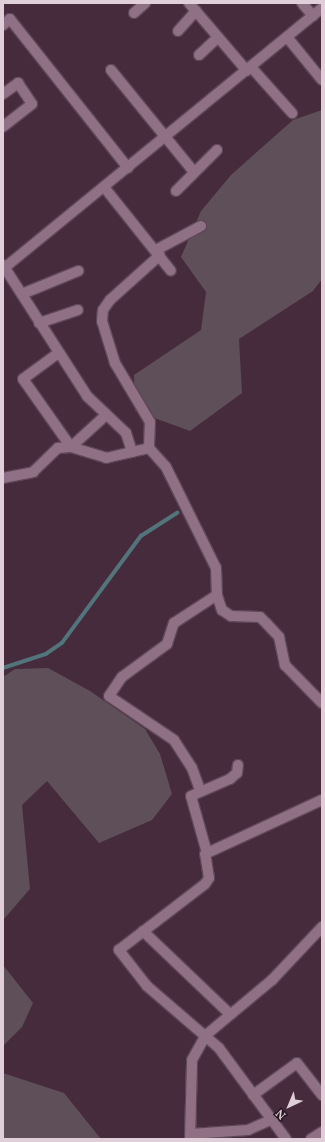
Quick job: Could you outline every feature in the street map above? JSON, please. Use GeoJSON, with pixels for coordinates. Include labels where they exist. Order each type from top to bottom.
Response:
{"type":"FeatureCollection","features":[{"type":"Feature","properties":{"kind":"street"},"geometry":{"type":"LineString","coordinates":[[134,13],[145,3]]}},
{"type":"Feature","properties":{"kind":"street"},"geometry":{"type":"LineString","coordinates":[[189,3],[218,37],[292,113]]}},
{"type":"Feature","properties":{"kind":"street"},"geometry":{"type":"LineString","coordinates":[[302,3],[313,16]]}},
{"type":"Feature","properties":{"kind":"street"},"geometry":{"type":"LineString","coordinates":[[132,452],[126,433],[87,396],[57,354],[22,294],[4,267],[128,168],[322,8]]}},
{"type":"Feature","properties":{"kind":"street"},"geometry":{"type":"LineString","coordinates":[[178,31],[196,11]]}},
{"type":"Feature","properties":{"kind":"street"},"geometry":{"type":"LineString","coordinates":[[3,25],[10,19],[128,168]]}},
{"type":"Feature","properties":{"kind":"street"},"geometry":{"type":"LineString","coordinates":[[199,55],[218,37]]}},
{"type":"Feature","properties":{"kind":"street"},"geometry":{"type":"LineString","coordinates":[[287,37],[322,80]]}},
{"type":"Feature","properties":{"kind":"street"},"geometry":{"type":"LineString","coordinates":[[111,70],[167,136],[194,172]]}},
{"type":"Feature","properties":{"kind":"street"},"geometry":{"type":"LineString","coordinates":[[3,94],[18,83],[32,104],[3,127]]}},
{"type":"Feature","properties":{"kind":"street"},"geometry":{"type":"LineString","coordinates":[[176,191],[217,150]]}},
{"type":"Feature","properties":{"kind":"street"},"geometry":{"type":"LineString","coordinates":[[104,187],[171,271]]}},
{"type":"Feature","properties":{"kind":"street"},"geometry":{"type":"LineString","coordinates":[[201,226],[158,253],[110,300],[103,310],[102,321],[115,363],[150,422],[149,448],[166,467],[187,504],[216,568],[217,595],[222,610],[231,616],[260,617],[279,637],[285,664],[322,704]]}},
{"type":"Feature","properties":{"kind":"street"},"geometry":{"type":"LineString","coordinates":[[22,294],[78,270]]}},
{"type":"Feature","properties":{"kind":"street"},"geometry":{"type":"LineString","coordinates":[[39,323],[78,310]]}},
{"type":"Feature","properties":{"kind":"street"},"geometry":{"type":"LineString","coordinates":[[57,354],[23,379],[70,447],[106,458],[149,448]]}},
{"type":"Feature","properties":{"kind":"street"},"geometry":{"type":"LineString","coordinates":[[3,478],[33,472],[52,451],[70,447],[106,415]]}},
{"type":"Feature","properties":{"kind":"street"},"geometry":{"type":"LineString","coordinates":[[200,790],[192,768],[174,740],[110,696],[122,677],[167,644],[174,623],[217,595]]}},
{"type":"Feature","properties":{"kind":"street"},"geometry":{"type":"LineString","coordinates":[[238,765],[237,773],[230,779],[200,790],[191,796],[191,804],[207,852],[204,860],[209,878],[205,884],[119,950],[124,960],[147,986],[206,1035],[286,1139]]}},
{"type":"Feature","properties":{"kind":"street"},"geometry":{"type":"LineString","coordinates":[[207,852],[322,800]]}},
{"type":"Feature","properties":{"kind":"street"},"geometry":{"type":"LineString","coordinates":[[270,1120],[235,1133],[190,1136],[190,1070],[206,1035],[272,980],[322,927]]}},
{"type":"Feature","properties":{"kind":"street"},"geometry":{"type":"LineString","coordinates":[[142,931],[230,1014]]}},
{"type":"Feature","properties":{"kind":"street"},"geometry":{"type":"LineString","coordinates":[[253,1095],[297,1064],[322,1095]]}},
{"type":"Feature","properties":{"kind":"street"},"geometry":{"type":"LineString","coordinates":[[312,1139],[322,1132]]}},
{"type":"Feature","properties":{"kind":"shaded area"},"geometry":{"type":"Polygon","coordinates":[[[322,110],[322,279],[313,291],[239,339],[242,393],[190,431],[135,411],[134,375],[201,330],[206,292],[181,257],[201,211],[231,175],[293,120],[322,110]]]}},
{"type":"Feature","properties":{"kind":"shaded area"},"geometry":{"type":"Polygon","coordinates":[[[48,668],[90,691],[145,729],[160,754],[172,794],[152,820],[99,843],[47,781],[22,805],[30,889],[3,920],[3,677],[15,669],[48,668]]]}},
{"type":"Feature","properties":{"kind":"shaded area"},"geometry":{"type":"Polygon","coordinates":[[[3,965],[33,1003],[22,1027],[3,1046],[3,965]]]}},
{"type":"Feature","properties":{"kind":"shaded area"},"geometry":{"type":"Polygon","coordinates":[[[3,1073],[64,1093],[101,1139],[3,1139],[3,1073]]]}},
{"type":"Feature","properties":{"kind":"waterway"},"geometry":{"type":"LineString","coordinates":[[3,668],[46,654],[62,643],[141,536],[177,513]]}}]}
